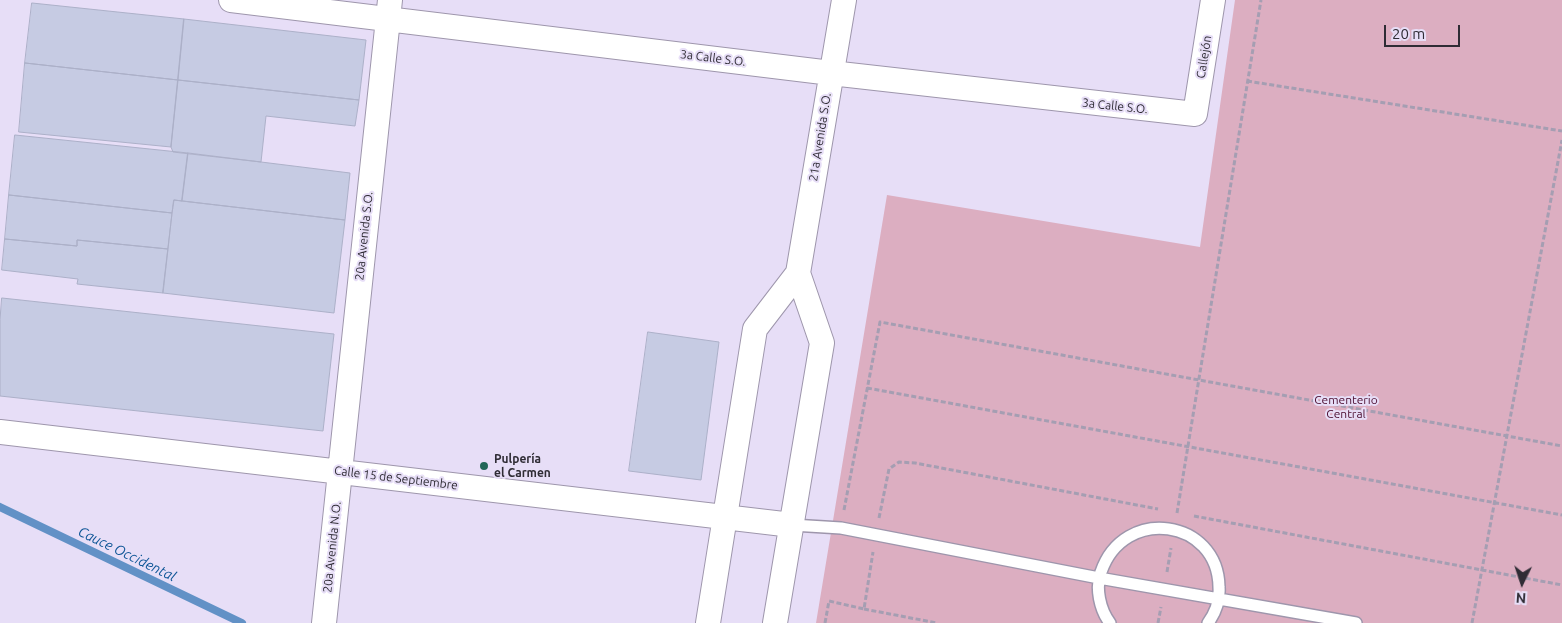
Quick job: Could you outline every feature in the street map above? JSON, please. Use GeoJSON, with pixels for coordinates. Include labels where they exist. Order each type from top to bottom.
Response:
{"type":"FeatureCollection","features":[{"type":"Feature","properties":{"kind":"street","name":"3a Calle S.O."},"geometry":{"type":"LineString","coordinates":[[231,0],[388,10],[831,72],[1194,114]]}},
{"type":"Feature","properties":{"kind":"street","name":"21a Avenida S.O."},"geometry":{"type":"LineString","coordinates":[[708,623],[755,329],[798,273],[844,0]]}},
{"type":"Feature","properties":{"kind":"street","name":"Callejón"},"geometry":{"type":"LineString","coordinates":[[1194,114],[1213,0]]}},
{"type":"Feature","properties":{"kind":"street","name":"20a Avenida S.O."},"geometry":{"type":"LineString","coordinates":[[340,472],[388,10]]}},
{"type":"Feature","properties":{"kind":"street","name":"21a Avenida S.O."},"geometry":{"type":"LineString","coordinates":[[775,623],[822,343],[798,273]]}},
{"type":"Feature","properties":{"kind":"street","name":"Calle 15 de Septiembre"},"geometry":{"type":"LineString","coordinates":[[0,432],[792,525]]}},
{"type":"Feature","properties":{"kind":"street","name":"20a Avenida N.O."},"geometry":{"type":"LineString","coordinates":[[324,623],[340,472]]}},
{"type":"Feature","properties":{"kind":"lane"},"geometry":{"type":"LineString","coordinates":[[792,525],[841,528],[1098,578],[1356,623]]}},
{"type":"Feature","properties":{"kind":"lane"},"geometry":{"type":"LineString","coordinates":[[1110,623],[1106,618],[1100,601],[1098,578],[1104,561],[1117,544],[1134,533],[1154,527],[1174,530],[1195,539],[1211,555],[1219,576],[1220,598],[1214,616],[1208,623]]}},
{"type":"Feature","properties":{"kind":"path"},"geometry":{"type":"LineString","coordinates":[[1174,530],[1261,0]]}},
{"type":"Feature","properties":{"kind":"path"},"geometry":{"type":"LineString","coordinates":[[1248,81],[1562,131]]}},
{"type":"Feature","properties":{"kind":"path"},"geometry":{"type":"LineString","coordinates":[[1472,623],[1562,140]]}},
{"type":"Feature","properties":{"kind":"path"},"geometry":{"type":"LineString","coordinates":[[841,528],[880,322],[1562,446]]}},
{"type":"Feature","properties":{"kind":"path"},"geometry":{"type":"LineString","coordinates":[[867,388],[1562,515]]}},
{"type":"Feature","properties":{"kind":"path"},"geometry":{"type":"LineString","coordinates":[[864,609],[876,536]]}},
{"type":"Feature","properties":{"kind":"path"},"geometry":{"type":"LineString","coordinates":[[824,623],[829,601],[937,623]]}},
{"type":"Feature","properties":{"kind":"green space","name":"Cementerio Central"},"geometry":{"type":"Polygon","coordinates":[[[1235,0],[1562,0],[1562,623],[816,623],[887,195],[1200,247],[1235,0]]]}},
{"type":"Feature","properties":{"kind":"building"},"geometry":{"type":"Polygon","coordinates":[[[32,3],[184,19],[178,80],[25,63],[32,3]]]}},
{"type":"Feature","properties":{"kind":"building"},"geometry":{"type":"Polygon","coordinates":[[[184,19],[366,40],[359,100],[178,80],[184,19]]]}},
{"type":"Feature","properties":{"kind":"building"},"geometry":{"type":"Polygon","coordinates":[[[25,63],[178,80],[171,147],[19,132],[25,63]]]}},
{"type":"Feature","properties":{"kind":"building"},"geometry":{"type":"Polygon","coordinates":[[[178,80],[359,100],[355,126],[266,116],[261,162],[173,152],[171,147],[178,80]]]}},
{"type":"Feature","properties":{"kind":"building"},"geometry":{"type":"Polygon","coordinates":[[[15,135],[188,153],[182,201],[174,200],[172,213],[9,195],[15,135]]]}},
{"type":"Feature","properties":{"kind":"building"},"geometry":{"type":"Polygon","coordinates":[[[188,153],[350,173],[345,220],[182,201],[188,153]]]}},
{"type":"Feature","properties":{"kind":"building"},"geometry":{"type":"Polygon","coordinates":[[[9,195],[172,213],[168,249],[77,240],[77,246],[5,239],[9,195]]]}},
{"type":"Feature","properties":{"kind":"building"},"geometry":{"type":"Polygon","coordinates":[[[174,200],[345,220],[334,313],[163,293],[174,200]]]}},
{"type":"Feature","properties":{"kind":"building"},"geometry":{"type":"Polygon","coordinates":[[[5,239],[77,246],[77,240],[168,249],[163,293],[77,284],[78,279],[2,270],[5,239]]]}},
{"type":"Feature","properties":{"kind":"building"},"geometry":{"type":"Polygon","coordinates":[[[2,298],[334,334],[323,431],[0,396],[0,320],[2,298]]]}},
{"type":"Feature","properties":{"kind":"building"},"geometry":{"type":"Polygon","coordinates":[[[648,332],[719,342],[701,480],[629,471],[648,332]]]}},
{"type":"Feature","properties":{"kind":"waterway","name":"Cauce Occidental"},"geometry":{"type":"LineString","coordinates":[[0,507],[242,623]]}},
{"type":"Feature","properties":{"kind":"place","name":"Pulpería el Carmen"},"geometry":{"type":"Point","coordinates":[484,466]}}]}
